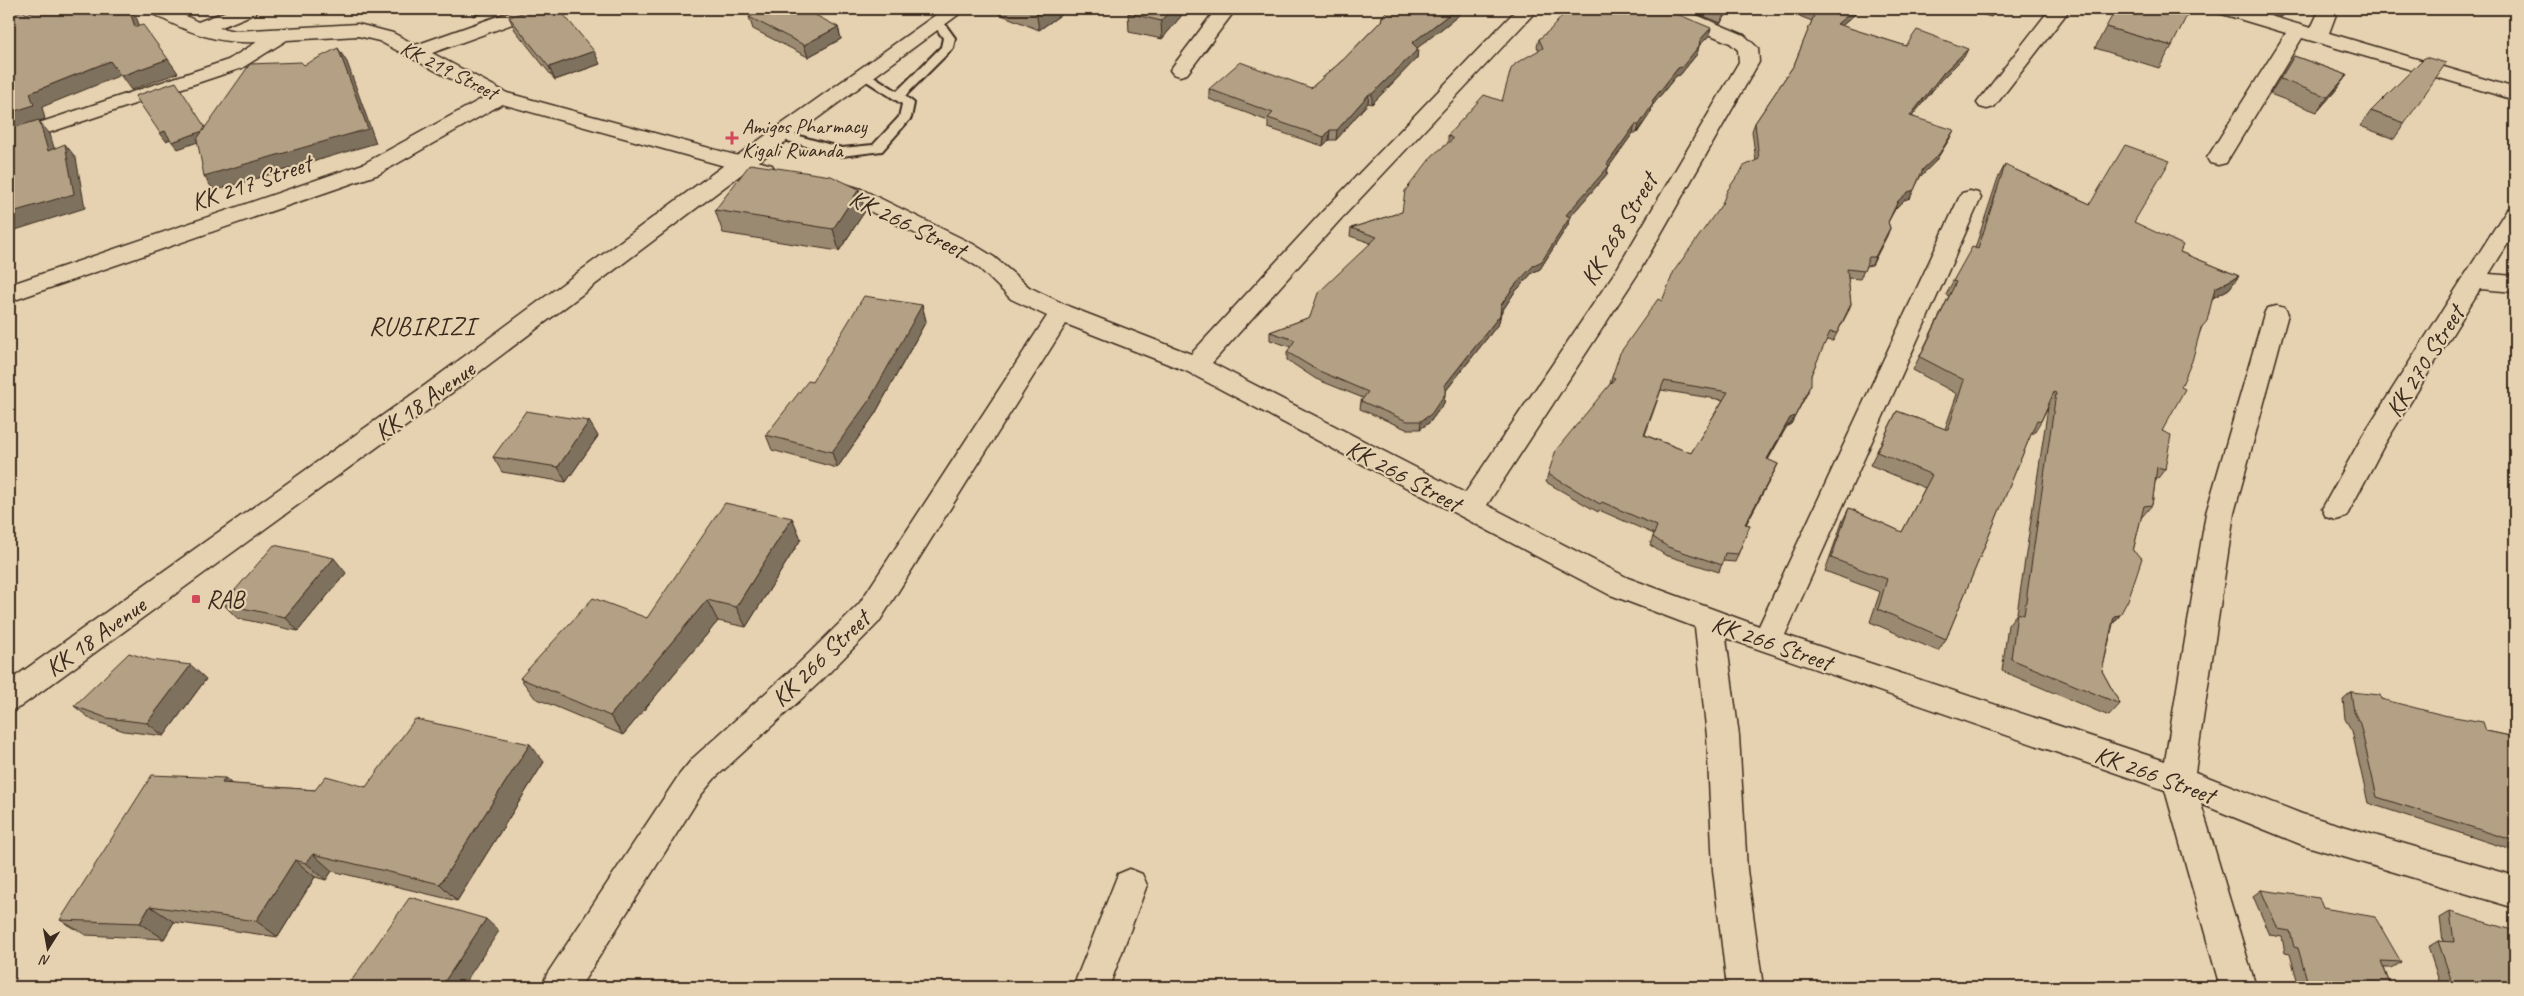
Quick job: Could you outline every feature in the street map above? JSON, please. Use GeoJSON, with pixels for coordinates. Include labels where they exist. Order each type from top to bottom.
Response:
{"type":"FeatureCollection","features":[{"type":"Feature","properties":{"kind":"street"},"geometry":{"type":"LineString","coordinates":[[9,14],[28,9]]}},
{"type":"Feature","properties":{"kind":"street","name":"KK 219 Street"},"geometry":{"type":"LineString","coordinates":[[158,9],[197,29],[236,37],[358,30],[386,37],[500,97],[739,165]]}},
{"type":"Feature","properties":{"kind":"street"},"geometry":{"type":"LineString","coordinates":[[197,29],[249,9]]}},
{"type":"Feature","properties":{"kind":"street"},"geometry":{"type":"LineString","coordinates":[[416,52],[536,9]]}},
{"type":"Feature","properties":{"kind":"street"},"geometry":{"type":"LineString","coordinates":[[1180,70],[1226,9]]}},
{"type":"Feature","properties":{"kind":"street"},"geometry":{"type":"LineString","coordinates":[[1195,365],[1331,216],[1528,9]]}},
{"type":"Feature","properties":{"kind":"street","name":"KK 268 Street"},"geometry":{"type":"LineString","coordinates":[[1469,509],[1627,272],[1749,62],[1748,48],[1737,39],[1666,9]]}},
{"type":"Feature","properties":{"kind":"street"},"geometry":{"type":"LineString","coordinates":[[1987,103],[2060,9]]}},
{"type":"Feature","properties":{"kind":"street"},"geometry":{"type":"LineString","coordinates":[[2226,9],[2515,94]]}},
{"type":"Feature","properties":{"kind":"street"},"geometry":{"type":"LineString","coordinates":[[2318,35],[2329,9]]}},
{"type":"Feature","properties":{"kind":"street","name":"KK 18 Avenue"},"geometry":{"type":"LineString","coordinates":[[9,698],[433,393],[781,134],[947,15]]}},
{"type":"Feature","properties":{"kind":"street"},"geometry":{"type":"LineString","coordinates":[[2218,158],[2298,29]]}},
{"type":"Feature","properties":{"kind":"street"},"geometry":{"type":"LineString","coordinates":[[9,140],[235,64],[285,33]]}},
{"type":"Feature","properties":{"kind":"street","name":"KK 217 Street"},"geometry":{"type":"LineString","coordinates":[[9,294],[371,169],[500,97]]}},
{"type":"Feature","properties":{"kind":"street","name":"KK 266 Street"},"geometry":{"type":"LineString","coordinates":[[739,165],[796,177],[853,194],[965,249],[986,262],[1020,293],[1060,313],[1195,365],[1618,586],[1767,642],[2178,780],[2300,829],[2515,892]]}},
{"type":"Feature","properties":{"kind":"street"},"geometry":{"type":"LineString","coordinates":[[1767,642],[1970,198]]}},
{"type":"Feature","properties":{"kind":"street","name":"KK 270 Street"},"geometry":{"type":"LineString","coordinates":[[2336,509],[2372,442],[2515,214]]}},
{"type":"Feature","properties":{"kind":"street"},"geometry":{"type":"LineString","coordinates":[[2474,281],[2515,284]]}},
{"type":"Feature","properties":{"kind":"street","name":"KK 266 Street"},"geometry":{"type":"LineString","coordinates":[[560,987],[690,785],[704,768],[809,670],[830,654],[869,613],[1060,313]]}},
{"type":"Feature","properties":{"kind":"street"},"geometry":{"type":"LineString","coordinates":[[2238,987],[2178,780],[2220,513],[2276,314]]}},
{"type":"Feature","properties":{"kind":"street"},"geometry":{"type":"LineString","coordinates":[[1709,620],[1723,736],[1730,870],[1745,987]]}},
{"type":"Feature","properties":{"kind":"street"},"geometry":{"type":"LineString","coordinates":[[1091,987],[1130,886]]}},
{"type":"Feature","properties":{"kind":"lane"},"geometry":{"type":"LineString","coordinates":[[897,96],[947,48],[949,38],[947,15]]}},
{"type":"Feature","properties":{"kind":"lane"},"geometry":{"type":"LineString","coordinates":[[781,134],[842,152],[876,148],[905,118],[908,103],[863,75]]}},
{"type":"Feature","properties":{"kind":"building"},"geometry":{"type":"Polygon","coordinates":[[[43,9],[103,9],[105,12],[115,9],[129,9],[135,27],[143,25],[168,59],[121,76],[110,61],[30,93],[34,105],[9,113],[9,15],[23,10],[26,14],[43,9]]]}},
{"type":"Feature","properties":{"kind":"building"},"geometry":{"type":"Polygon","coordinates":[[[535,9],[559,9],[594,51],[549,67],[509,17],[535,9]]]}},
{"type":"Feature","properties":{"kind":"building"},"geometry":{"type":"Polygon","coordinates":[[[765,9],[804,9],[838,27],[804,45],[749,17],[765,9]]]}},
{"type":"Feature","properties":{"kind":"building"},"geometry":{"type":"Polygon","coordinates":[[[1132,9],[1171,9],[1161,21],[1128,13],[1132,9]]]}},
{"type":"Feature","properties":{"kind":"building"},"geometry":{"type":"Polygon","coordinates":[[[1390,9],[1456,9],[1412,43],[1418,49],[1372,94],[1369,94],[1337,130],[1330,130],[1324,137],[1268,118],[1273,113],[1209,89],[1240,62],[1311,88],[1344,59],[1385,17],[1382,16],[1390,9]]]}},
{"type":"Feature","properties":{"kind":"building"},"geometry":{"type":"Polygon","coordinates":[[[1568,9],[1665,9],[1711,28],[1700,40],[1699,46],[1682,67],[1678,68],[1652,101],[1653,104],[1639,125],[1635,125],[1607,164],[1609,166],[1566,215],[1570,217],[1542,261],[1534,265],[1515,285],[1501,305],[1500,315],[1445,385],[1445,394],[1431,414],[1421,421],[1407,421],[1361,401],[1368,392],[1317,370],[1287,352],[1295,340],[1270,332],[1310,317],[1318,293],[1377,237],[1351,228],[1402,212],[1405,191],[1433,155],[1453,139],[1448,135],[1484,95],[1502,101],[1511,69],[1516,63],[1543,48],[1539,39],[1551,29],[1568,9]]]}},
{"type":"Feature","properties":{"kind":"building"},"geometry":{"type":"Polygon","coordinates":[[[1707,9],[1727,9],[1723,15],[1707,9]]]}},
{"type":"Feature","properties":{"kind":"building"},"geometry":{"type":"Polygon","coordinates":[[[1804,9],[1855,9],[1837,24],[1906,46],[1917,30],[1968,49],[1944,72],[1910,116],[1954,130],[1939,154],[1923,169],[1914,190],[1908,192],[1898,201],[1888,222],[1890,228],[1875,257],[1869,257],[1864,271],[1847,269],[1851,304],[1837,333],[1830,332],[1811,375],[1811,384],[1795,416],[1790,418],[1767,459],[1778,464],[1745,524],[1750,525],[1738,554],[1725,553],[1722,565],[1668,547],[1653,537],[1657,526],[1602,502],[1600,504],[1548,474],[1556,450],[1615,378],[1612,377],[1620,353],[1658,299],[1662,301],[1674,271],[1722,204],[1727,191],[1744,166],[1759,159],[1755,123],[1794,65],[1815,13],[1804,9]],[[1664,381],[1644,435],[1691,453],[1728,392],[1664,381]]]}},
{"type":"Feature","properties":{"kind":"building"},"geometry":{"type":"Polygon","coordinates":[[[2116,9],[2190,9],[2172,46],[2106,27],[2116,9]]]}},
{"type":"Feature","properties":{"kind":"building"},"geometry":{"type":"Polygon","coordinates":[[[338,48],[368,129],[204,176],[197,139],[250,64],[301,62],[304,65],[338,48]]]}},
{"type":"Feature","properties":{"kind":"building"},"geometry":{"type":"Polygon","coordinates":[[[2294,56],[2347,75],[2328,97],[2280,79],[2294,56]]]}},
{"type":"Feature","properties":{"kind":"building"},"geometry":{"type":"Polygon","coordinates":[[[2425,57],[2446,63],[2405,123],[2371,111],[2425,57]]]}},
{"type":"Feature","properties":{"kind":"building"},"geometry":{"type":"Polygon","coordinates":[[[176,82],[205,127],[203,131],[172,142],[165,131],[160,133],[135,96],[176,82]]]}},
{"type":"Feature","properties":{"kind":"building"},"geometry":{"type":"Polygon","coordinates":[[[39,120],[48,151],[65,144],[74,194],[9,213],[9,129],[39,120]]]}},
{"type":"Feature","properties":{"kind":"building"},"geometry":{"type":"Polygon","coordinates":[[[2125,145],[2170,161],[2134,222],[2183,245],[2180,252],[2239,276],[2215,288],[2207,321],[2201,328],[2192,361],[2181,387],[2185,389],[2162,431],[2171,435],[2165,469],[2157,467],[2152,505],[2144,506],[2133,551],[2142,558],[2128,600],[2120,615],[2114,616],[2102,671],[2120,704],[2011,659],[2017,613],[2024,615],[2056,393],[2054,392],[2041,421],[2037,420],[1946,639],[1878,609],[1887,579],[1831,558],[1849,508],[1902,532],[1932,475],[1877,452],[1897,411],[1948,430],[1964,380],[1920,357],[1956,282],[1953,281],[1972,247],[1978,249],[2005,165],[2090,204],[2125,145]]]}},
{"type":"Feature","properties":{"kind":"building"},"geometry":{"type":"Polygon","coordinates":[[[750,164],[831,176],[859,189],[833,229],[715,210],[750,164]]]}},
{"type":"Feature","properties":{"kind":"building"},"geometry":{"type":"Polygon","coordinates":[[[864,296],[922,305],[870,399],[832,452],[766,435],[808,381],[812,382],[864,296]]]}},
{"type":"Feature","properties":{"kind":"building"},"geometry":{"type":"Polygon","coordinates":[[[526,411],[589,421],[558,467],[493,457],[526,411]]]}},
{"type":"Feature","properties":{"kind":"building"},"geometry":{"type":"Polygon","coordinates":[[[725,503],[792,518],[736,607],[707,600],[610,716],[520,678],[593,598],[647,618],[725,503]]]}},
{"type":"Feature","properties":{"kind":"building"},"geometry":{"type":"Polygon","coordinates":[[[274,545],[334,558],[285,617],[223,604],[274,545]]]}},
{"type":"Feature","properties":{"kind":"building"},"geometry":{"type":"Polygon","coordinates":[[[129,653],[151,660],[191,665],[147,723],[107,718],[74,706],[129,653]]]}},
{"type":"Feature","properties":{"kind":"building"},"geometry":{"type":"Polygon","coordinates":[[[2351,692],[2380,695],[2381,699],[2443,715],[2483,722],[2486,731],[2515,737],[2515,841],[2377,797],[2360,724],[2354,712],[2351,692]]]}},
{"type":"Feature","properties":{"kind":"building"},"geometry":{"type":"Polygon","coordinates":[[[415,719],[530,744],[440,884],[313,854],[306,863],[295,860],[256,921],[150,906],[140,923],[60,920],[152,775],[225,778],[222,783],[315,790],[326,776],[366,787],[415,719]]]}},
{"type":"Feature","properties":{"kind":"building"},"geometry":{"type":"Polygon","coordinates":[[[2261,890],[2319,898],[2323,908],[2375,917],[2401,962],[2381,961],[2391,987],[2309,987],[2298,948],[2294,947],[2290,931],[2278,929],[2261,890]]]}},
{"type":"Feature","properties":{"kind":"building"},"geometry":{"type":"Polygon","coordinates":[[[410,897],[486,919],[441,987],[347,987],[410,897]]]}},
{"type":"Feature","properties":{"kind":"building"},"geometry":{"type":"Polygon","coordinates":[[[2450,912],[2515,931],[2515,987],[2467,987],[2452,982],[2438,941],[2454,942],[2450,912]]]}},
{"type":"Feature","properties":{"kind":"place","name":"Amigos Pharmacy Kigali Rwanda"},"geometry":{"type":"Point","coordinates":[732,138]}},
{"type":"Feature","properties":{"kind":"place","name":"RAB"},"geometry":{"type":"Point","coordinates":[196,599]}},
{"type":"Feature","properties":{"kind":"district","name":"RUBIRIZI"},"geometry":{"type":"Point","coordinates":[422,326]}}]}
